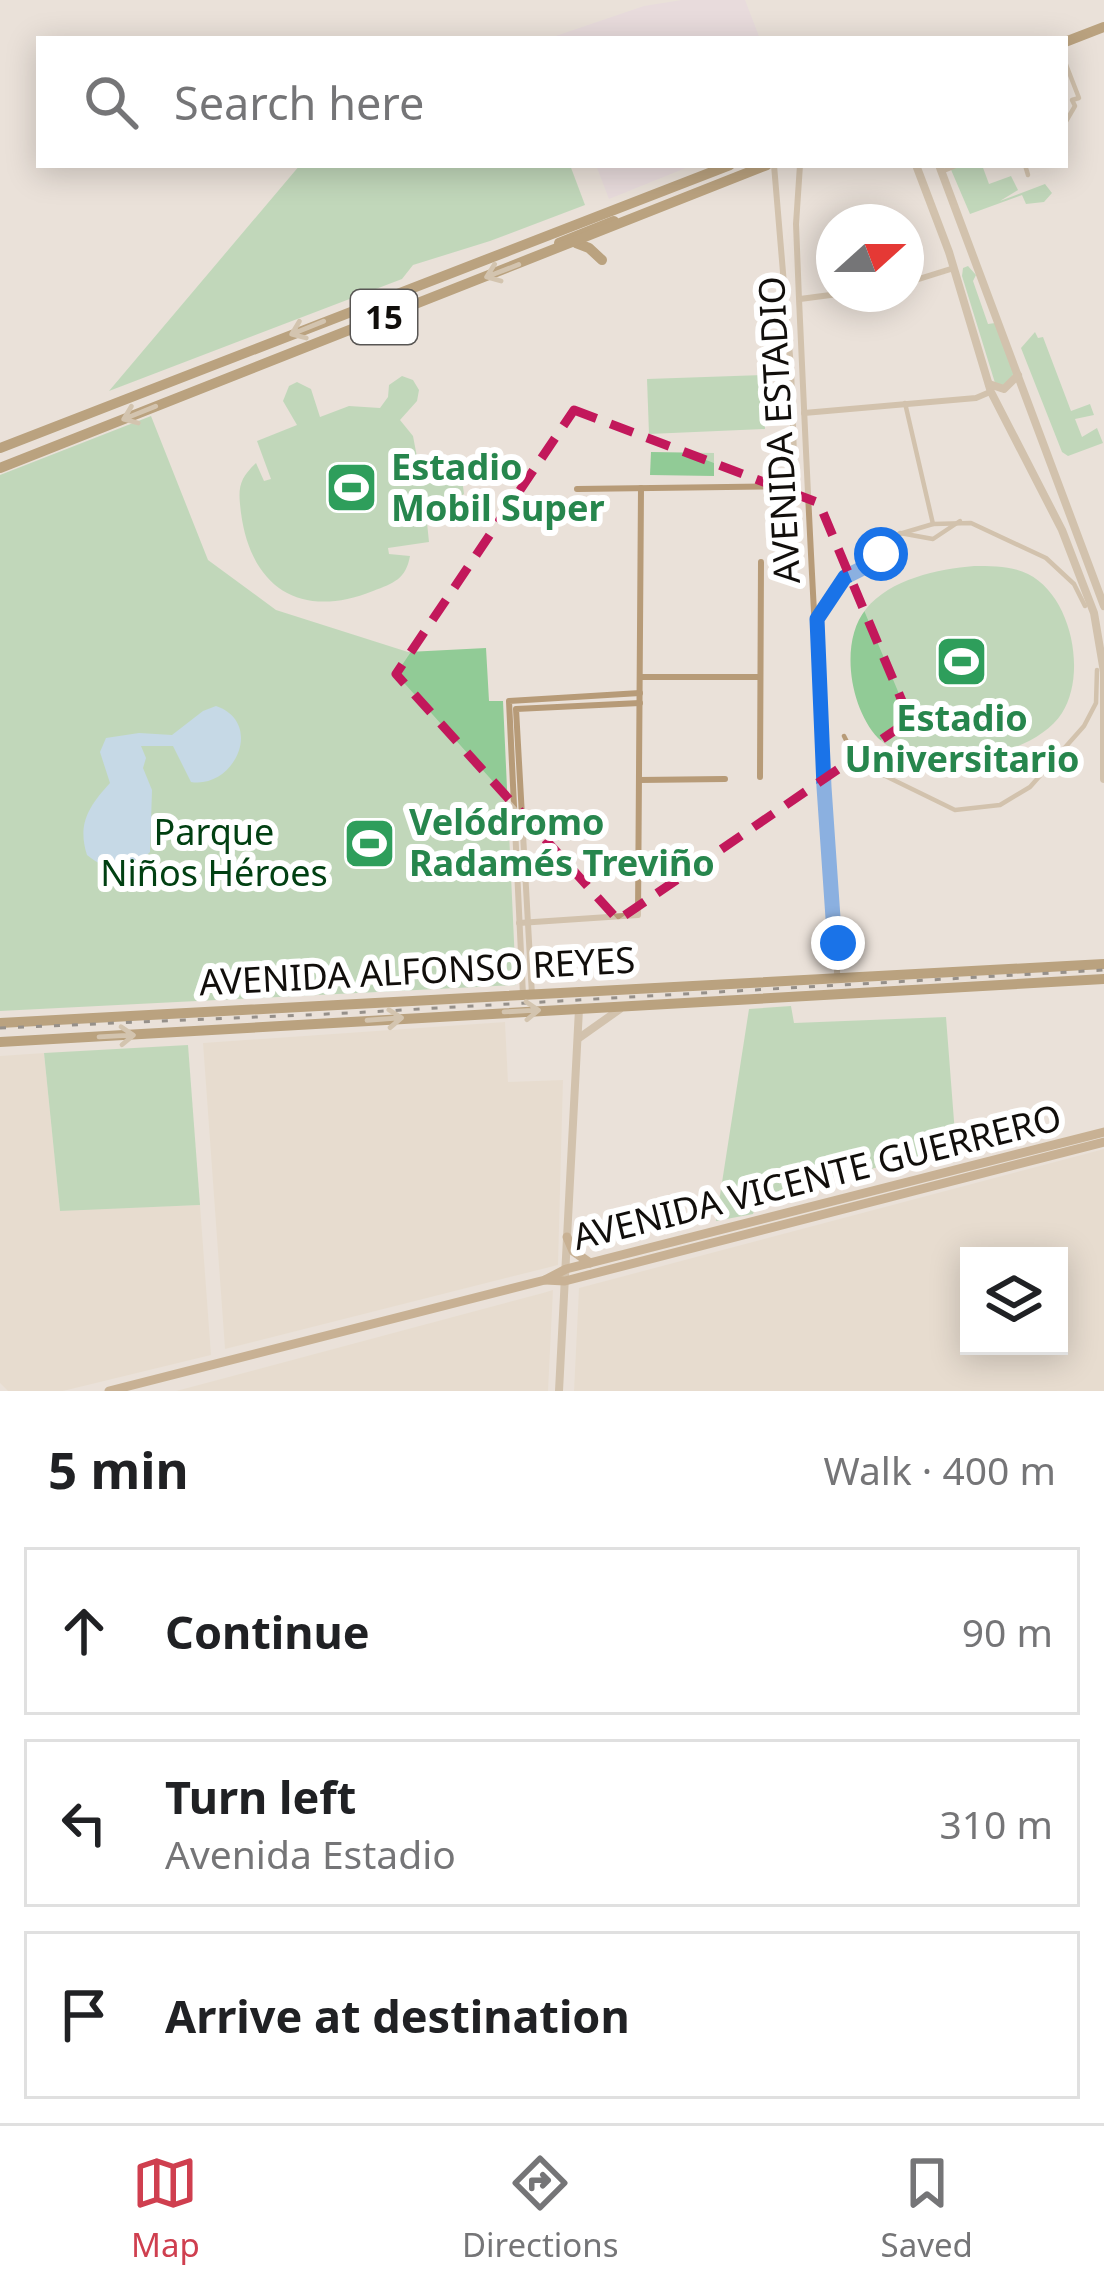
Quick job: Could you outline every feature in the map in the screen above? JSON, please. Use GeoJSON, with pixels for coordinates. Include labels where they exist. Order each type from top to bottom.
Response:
{"type":"FeatureCollection","features":[{"type":"Feature","properties":{"kind":"highway"},"geometry":{"type":"LineString","coordinates":[[1068,41],[1102,29]]}},
{"type":"Feature","properties":{"kind":"highway","name":"15"},"geometry":{"type":"LineString","coordinates":[[0,448],[722,168]]}},
{"type":"Feature","properties":{"kind":"highway","name":"15"},"geometry":{"type":"LineString","coordinates":[[0,468],[763,168]]}},
{"type":"Feature","properties":{"kind":"highway"},"geometry":{"type":"LineString","coordinates":[[536,258],[589,230],[646,208],[662,207]]}},
{"type":"Feature","properties":{"kind":"highway"},"geometry":{"type":"LineString","coordinates":[[576,244],[602,260]]}},
{"type":"Feature","properties":{"kind":"highway"},"geometry":{"type":"LineString","coordinates":[[894,990],[947,974],[1104,964]]}},
{"type":"Feature","properties":{"kind":"highway","name":"AVENIDA ALFONSO REYES"},"geometry":{"type":"LineString","coordinates":[[0,1023],[947,974]]}},
{"type":"Feature","properties":{"kind":"highway"},"geometry":{"type":"LineString","coordinates":[[894,990],[1104,979]]}},
{"type":"Feature","properties":{"kind":"highway","name":"AVENIDA ALFONSO REYES"},"geometry":{"type":"LineString","coordinates":[[0,1042],[894,990]]}},
{"type":"Feature","properties":{"kind":"highway"},"geometry":{"type":"LineString","coordinates":[[553,994],[596,1007]]}},
{"type":"Feature","properties":{"kind":"highway"},"geometry":{"type":"LineString","coordinates":[[276,1009],[305,1024]]}},
{"type":"Feature","properties":{"kind":"main road","name":"AVENIDA VICENTE GUERRERO"},"geometry":{"type":"LineString","coordinates":[[109,1391],[545,1280],[590,1262],[1104,1132]]}},
{"type":"Feature","properties":{"kind":"main road","name":"AVENIDA VICENTE GUERRERO"},"geometry":{"type":"LineString","coordinates":[[545,1280],[565,1281],[1104,1142]]}},
{"type":"Feature","properties":{"kind":"main road"},"geometry":{"type":"LineString","coordinates":[[567,1237],[573,1251],[590,1262]]}},
{"type":"Feature","properties":{"kind":"street"},"geometry":{"type":"LineString","coordinates":[[1068,70],[1079,98],[1072,100],[1075,106],[1068,118]]}},
{"type":"Feature","properties":{"kind":"street"},"geometry":{"type":"LineString","coordinates":[[577,489],[796,486],[790,345],[771,168]]}},
{"type":"Feature","properties":{"kind":"street","name":"AVENIDA ESTADIO"},"geometry":{"type":"LineString","coordinates":[[800,168],[796,224],[804,413],[824,787],[839,947],[837,980]]}},
{"type":"Feature","properties":{"kind":"street"},"geometry":{"type":"LineString","coordinates":[[917,168],[990,388],[1058,521],[1090,603],[1104,672],[1104,779]]}},
{"type":"Feature","properties":{"kind":"street"},"geometry":{"type":"LineString","coordinates":[[940,168],[1104,606]]}},
{"type":"Feature","properties":{"kind":"street"},"geometry":{"type":"LineString","coordinates":[[1026,168],[1028,175]]}},
{"type":"Feature","properties":{"kind":"street"},"geometry":{"type":"LineString","coordinates":[[924,278],[965,262],[977,264]]}},
{"type":"Feature","properties":{"kind":"street"},"geometry":{"type":"LineString","coordinates":[[799,299],[816,297]]}},
{"type":"Feature","properties":{"kind":"street"},"geometry":{"type":"LineString","coordinates":[[804,413],[976,398],[990,388],[1004,389],[1015,382],[1018,373]]}},
{"type":"Feature","properties":{"kind":"street"},"geometry":{"type":"LineString","coordinates":[[905,403],[933,524]]}},
{"type":"Feature","properties":{"kind":"street"},"geometry":{"type":"LineString","coordinates":[[522,922],[638,915],[641,488]]}},
{"type":"Feature","properties":{"kind":"street"},"geometry":{"type":"LineString","coordinates":[[900,532],[934,539],[960,521]]}},
{"type":"Feature","properties":{"kind":"street"},"geometry":{"type":"LineString","coordinates":[[817,619],[845,577],[875,562],[900,532],[960,521],[1039,554],[1074,584],[1085,606]]}},
{"type":"Feature","properties":{"kind":"street"},"geometry":{"type":"LineString","coordinates":[[760,777],[761,562]]}},
{"type":"Feature","properties":{"kind":"street"},"geometry":{"type":"LineString","coordinates":[[844,736],[852,752],[871,769],[955,810],[1000,805],[1030,787],[1084,726],[1096,703],[1097,670]]}},
{"type":"Feature","properties":{"kind":"street"},"geometry":{"type":"LineString","coordinates":[[640,677],[760,677]]}},
{"type":"Feature","properties":{"kind":"street"},"geometry":{"type":"LineString","coordinates":[[527,995],[517,710],[640,698]]}},
{"type":"Feature","properties":{"kind":"street"},"geometry":{"type":"LineString","coordinates":[[639,780],[725,779]]}},
{"type":"Feature","properties":{"kind":"street"},"geometry":{"type":"LineString","coordinates":[[578,1039],[626,1005]]}},
{"type":"Feature","properties":{"kind":"street"},"geometry":{"type":"LineString","coordinates":[[560,1391],[579,1007]]}},
{"type":"Feature","properties":{"kind":"highlighted area"},"geometry":{"type":"Polygon","coordinates":[[[574,410],[819,503],[910,720],[618,920],[396,674],[574,410]]]}},
{"type":"Feature","properties":{"kind":"shaded area"},"geometry":{"type":"Polygon","coordinates":[[[682,0],[745,0],[759,36],[556,36],[644,6],[682,0]]]}},
{"type":"Feature","properties":{"kind":"shaded area"},"geometry":{"type":"Polygon","coordinates":[[[597,168],[686,168],[609,199],[597,168]]]}},
{"type":"Feature","properties":{"kind":"shaded area"},"geometry":{"type":"Polygon","coordinates":[[[505,1022],[508,1082],[563,1080],[558,1265],[225,1349],[203,1043],[505,1022]]]}},
{"type":"Feature","properties":{"kind":"shaded area"},"geometry":{"type":"Polygon","coordinates":[[[44,1053],[60,1210],[200,1205],[211,1355],[63,1391],[8,1391],[0,1383],[0,1056],[44,1053]]]}},
{"type":"Feature","properties":{"kind":"shaded area"},"geometry":{"type":"Polygon","coordinates":[[[1104,1149],[1104,1391],[574,1391],[579,1288],[1104,1149]]]}},
{"type":"Feature","properties":{"kind":"shaded area"},"geometry":{"type":"Polygon","coordinates":[[[553,1290],[548,1391],[176,1391],[543,1293],[553,1290]]]}},
{"type":"Feature","properties":{"kind":"green space"},"geometry":{"type":"Polygon","coordinates":[[[297,168],[571,168],[585,205],[413,265],[402,279],[109,391],[297,168]]]}},
{"type":"Feature","properties":{"kind":"green space"},"geometry":{"type":"Polygon","coordinates":[[[950,168],[983,168],[989,184],[1011,176],[1018,190],[1000,201],[1045,184],[1052,193],[1044,202],[1026,204],[1022,195],[970,214],[950,168]]]}},
{"type":"Feature","properties":{"kind":"green space"},"geometry":{"type":"Polygon","coordinates":[[[968,266],[976,275],[973,281],[988,324],[995,323],[1014,373],[1005,386],[995,383],[962,276],[968,266]]]}},
{"type":"Feature","properties":{"kind":"green space"},"geometry":{"type":"Polygon","coordinates":[[[1035,332],[1043,337],[1071,411],[1090,404],[1094,415],[1075,419],[1082,437],[1097,428],[1103,443],[1068,456],[1062,452],[1021,348],[1035,332]]]}},
{"type":"Feature","properties":{"kind":"green space"},"geometry":{"type":"Polygon","coordinates":[[[763,375],[765,429],[649,434],[647,379],[763,375]]]}},
{"type":"Feature","properties":{"kind":"green space","name":"Estadio Mobil Super"},"geometry":{"type":"Polygon","coordinates":[[[402,376],[413,380],[419,390],[417,401],[400,420],[413,436],[421,478],[453,471],[462,479],[464,494],[450,503],[425,503],[429,542],[388,548],[389,554],[410,556],[402,575],[393,582],[347,599],[323,602],[284,591],[256,561],[241,513],[241,485],[250,469],[256,463],[264,481],[271,479],[257,441],[297,425],[283,401],[289,386],[297,382],[311,389],[320,417],[349,406],[380,408],[389,385],[402,376]]]}},
{"type":"Feature","properties":{"kind":"green space","name":"Parque Niños Héroes"},"geometry":{"type":"Polygon","coordinates":[[[151,416],[208,560],[276,610],[408,652],[486,648],[489,701],[503,701],[516,985],[0,1011],[0,475],[151,416]]]}},
{"type":"Feature","properties":{"kind":"green space"},"geometry":{"type":"Polygon","coordinates":[[[651,452],[714,453],[714,476],[650,475],[651,452]]]}},
{"type":"Feature","properties":{"kind":"green space","name":"Estadio Universitario"},"geometry":{"type":"Polygon","coordinates":[[[974,566],[1022,571],[1055,600],[1071,637],[1070,697],[1051,726],[1001,752],[944,761],[907,755],[878,738],[861,710],[851,675],[858,623],[876,599],[901,583],[974,566]]]}},
{"type":"Feature","properties":{"kind":"green space"},"geometry":{"type":"Polygon","coordinates":[[[791,1006],[794,1023],[946,1017],[956,1147],[758,1198],[753,1214],[716,1221],[749,1009],[791,1006]]]}},
{"type":"Feature","properties":{"kind":"green space"},"geometry":{"type":"Polygon","coordinates":[[[188,1045],[200,1205],[60,1211],[44,1053],[188,1045]]]}},
{"type":"Feature","properties":{"kind":"water"},"geometry":{"type":"Polygon","coordinates":[[[216,706],[231,714],[239,726],[241,739],[231,766],[206,781],[191,782],[173,746],[141,746],[152,790],[150,852],[135,864],[119,868],[87,855],[83,834],[87,816],[110,783],[100,752],[106,738],[172,735],[216,706]]]}},
{"type":"Feature","properties":{"kind":"railway"},"geometry":{"type":"LineString","coordinates":[[0,1028],[1104,970]]}},
{"type":"Feature","properties":{"kind":"place","name":"Estadio Mobil Super"},"geometry":{"type":"Point","coordinates":[352,488]}},
{"type":"Feature","properties":{"kind":"place","name":"Estadio Universitario"},"geometry":{"type":"Point","coordinates":[962,662]}},
{"type":"Feature","properties":{"kind":"place","name":"Velódromo Radamés Treviño"},"geometry":{"type":"Point","coordinates":[370,843]}},
{"type":"Feature","properties":{"kind":"route"},"geometry":{"type":"LineString","coordinates":[[838,943],[824,787],[817,619],[845,577],[881,554]]}}]}
